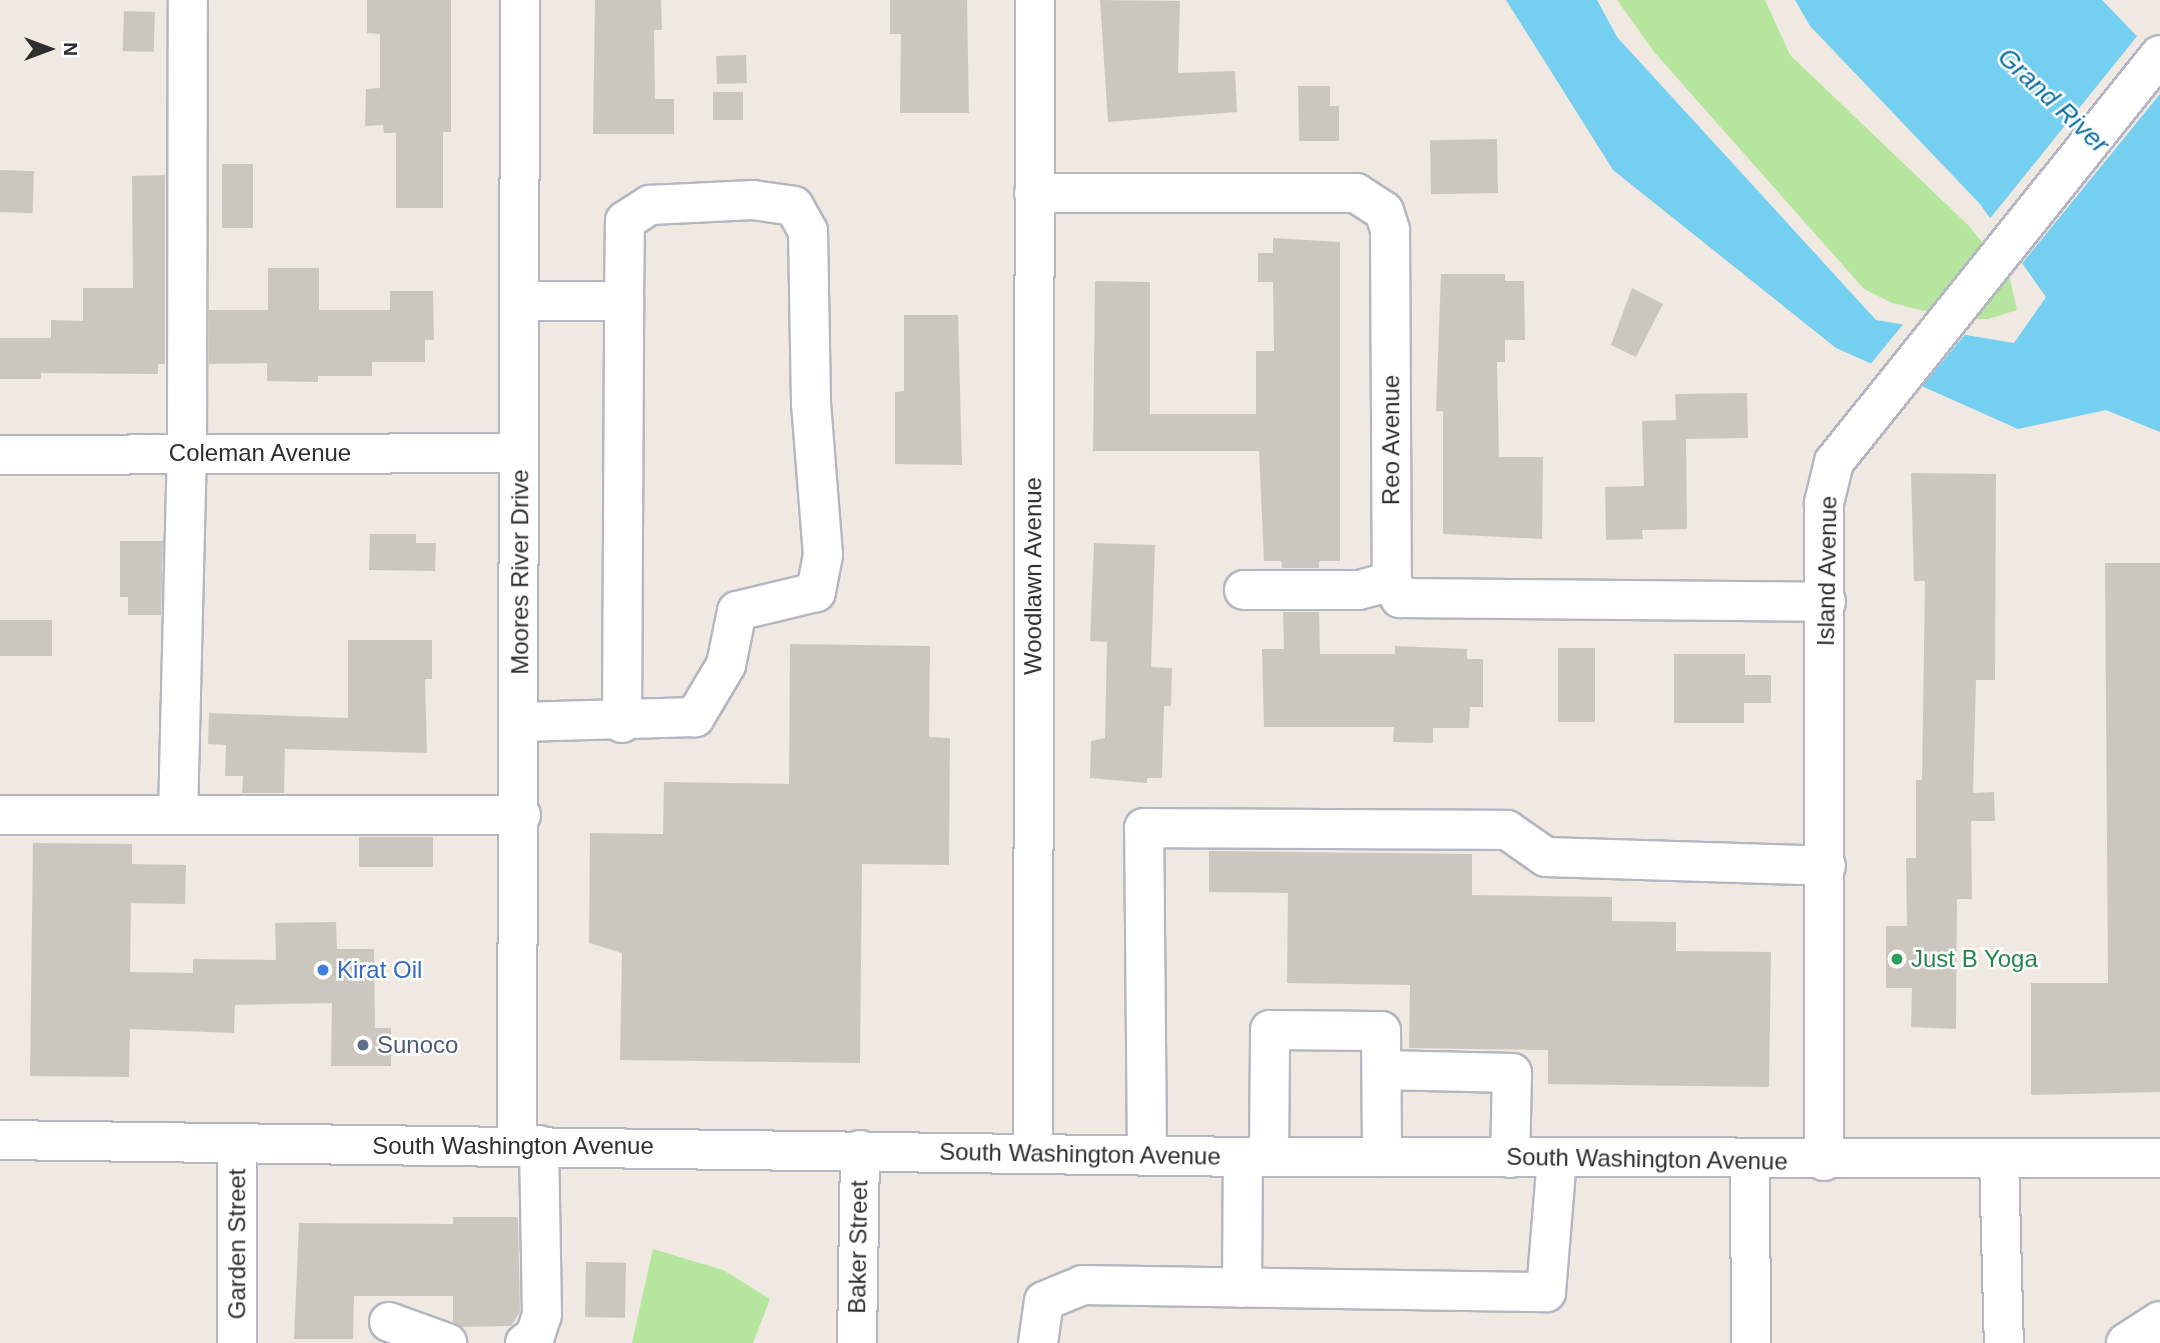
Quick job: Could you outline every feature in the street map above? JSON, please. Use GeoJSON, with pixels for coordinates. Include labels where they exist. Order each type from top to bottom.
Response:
{"type":"FeatureCollection","features":[{"type":"Feature","properties":{"kind":"street"},"geometry":{"type":"LineString","coordinates":[[178,815],[187,453],[188,0]]}},
{"type":"Feature","properties":{"kind":"street","name":"Moores River Drive"},"geometry":{"type":"LineString","coordinates":[[520,0],[521,815],[528,1145],[542,1315],[535,1336],[525,1343]]}},
{"type":"Feature","properties":{"kind":"street","name":"Woodlawn Avenue"},"geometry":{"type":"LineString","coordinates":[[1033,1152],[1035,0]]}},
{"type":"Feature","properties":{"kind":"street","name":"Island Avenue"},"geometry":{"type":"LineString","coordinates":[[1824,1161],[1824,503],[1833,463],[1851,435],[2160,55]]}},
{"type":"Feature","properties":{"kind":"street","name":"Reo Avenue"},"geometry":{"type":"LineString","coordinates":[[1034,193],[1356,193],[1384,211],[1390,230],[1392,581]]}},
{"type":"Feature","properties":{"kind":"street"},"geometry":{"type":"LineString","coordinates":[[520,722],[622,723],[695,717],[726,665],[737,611],[816,593],[823,555],[811,403],[808,231],[793,206],[753,200],[650,205],[625,221],[622,723]]}},
{"type":"Feature","properties":{"kind":"street"},"geometry":{"type":"LineString","coordinates":[[519,301],[624,301]]}},
{"type":"Feature","properties":{"kind":"street","name":"Coleman Avenue"},"geometry":{"type":"LineString","coordinates":[[0,455],[519,453]]}},
{"type":"Feature","properties":{"kind":"street"},"geometry":{"type":"LineString","coordinates":[[1244,590],[1359,590],[1392,581],[1400,598],[1417,602],[1826,602]]}},
{"type":"Feature","properties":{"kind":"street"},"geometry":{"type":"LineString","coordinates":[[0,815],[521,815]]}},
{"type":"Feature","properties":{"kind":"street"},"geometry":{"type":"LineString","coordinates":[[1147,1155],[1144,828],[1507,830],[1546,856],[1826,866]]}},
{"type":"Feature","properties":{"kind":"street"},"geometry":{"type":"LineString","coordinates":[[1242,1288],[1270,1030],[1381,1031],[1382,1157]]}},
{"type":"Feature","properties":{"kind":"street"},"geometry":{"type":"LineString","coordinates":[[1382,1070],[1512,1073],[1510,1158]]}},
{"type":"Feature","properties":{"kind":"street","name":"South Washington Avenue"},"geometry":{"type":"LineString","coordinates":[[0,1140],[237,1146],[528,1145],[1256,1157],[1824,1161],[2160,1158]]}},
{"type":"Feature","properties":{"kind":"street","name":"Garden Street"},"geometry":{"type":"LineString","coordinates":[[237,1146],[237,1343]]}},
{"type":"Feature","properties":{"kind":"street","name":"Baker Street"},"geometry":{"type":"LineString","coordinates":[[857,1343],[860,1150]]}},
{"type":"Feature","properties":{"kind":"street"},"geometry":{"type":"LineString","coordinates":[[1038,1343],[1045,1301],[1063,1289],[1242,1288],[1546,1292],[1557,1158]]}},
{"type":"Feature","properties":{"kind":"street"},"geometry":{"type":"LineString","coordinates":[[1999,1158],[2004,1343]]}},
{"type":"Feature","properties":{"kind":"street"},"geometry":{"type":"LineString","coordinates":[[1750,1160],[1751,1343]]}},
{"type":"Feature","properties":{"kind":"street"},"geometry":{"type":"LineString","coordinates":[[2126,1343],[2160,1321]]}},
{"type":"Feature","properties":{"kind":"street"},"geometry":{"type":"LineString","coordinates":[[389,1322],[447,1343]]}},
{"type":"Feature","properties":{"kind":"green space"},"geometry":{"type":"Polygon","coordinates":[[[1617,0],[1765,0],[1790,55],[1968,225],[2009,275],[2017,310],[1988,319],[1957,319],[1892,303],[1864,289],[1655,53],[1617,0]]]}},
{"type":"Feature","properties":{"kind":"green space"},"geometry":{"type":"Polygon","coordinates":[[[653,1249],[723,1270],[770,1299],[753,1343],[632,1343],[653,1249]]]}},
{"type":"Feature","properties":{"kind":"water","name":"Grand River"},"geometry":{"type":"Polygon","coordinates":[[[1506,0],[1597,0],[1617,37],[1876,320],[2014,343],[2046,297],[1980,204],[1810,26],[1795,0],[2102,0],[2160,60],[2160,432],[2106,410],[2018,429],[1836,348],[1613,170],[1506,0]]]}},
{"type":"Feature","properties":{"kind":"pier"},"geometry":{"type":"Polygon","coordinates":[[[2138,35],[2160,56],[2160,94],[2020,266],[1988,221],[2138,35]]]}},
{"type":"Feature","properties":{"kind":"pier"},"geometry":{"type":"Polygon","coordinates":[[[1905,322],[1967,332],[1920,389],[1869,366],[1905,322]]]}},
{"type":"Feature","properties":{"kind":"building"},"geometry":{"type":"Polygon","coordinates":[[[367,0],[451,0],[451,132],[443,132],[443,208],[396,208],[396,133],[384,133],[383,125],[365,126],[366,89],[380,88],[380,34],[367,33],[367,0]]]}},
{"type":"Feature","properties":{"kind":"building"},"geometry":{"type":"Polygon","coordinates":[[[595,0],[661,0],[662,30],[654,30],[655,99],[674,99],[674,134],[593,134],[595,0]]]}},
{"type":"Feature","properties":{"kind":"building"},"geometry":{"type":"Polygon","coordinates":[[[890,0],[967,0],[969,113],[900,113],[901,34],[890,34],[890,0]]]}},
{"type":"Feature","properties":{"kind":"building"},"geometry":{"type":"Polygon","coordinates":[[[1100,0],[1180,1],[1178,73],[1235,71],[1237,112],[1108,122],[1100,0]]]}},
{"type":"Feature","properties":{"kind":"building"},"geometry":{"type":"Polygon","coordinates":[[[124,11],[155,12],[154,52],[123,51],[124,11]]]}},
{"type":"Feature","properties":{"kind":"building"},"geometry":{"type":"Polygon","coordinates":[[[746,55],[747,83],[717,84],[716,56],[746,55]]]}},
{"type":"Feature","properties":{"kind":"building"},"geometry":{"type":"Polygon","coordinates":[[[1298,86],[1330,86],[1330,106],[1339,106],[1339,141],[1299,141],[1298,86]]]}},
{"type":"Feature","properties":{"kind":"building"},"geometry":{"type":"Polygon","coordinates":[[[713,92],[743,92],[743,120],[713,120],[713,92]]]}},
{"type":"Feature","properties":{"kind":"building"},"geometry":{"type":"Polygon","coordinates":[[[1497,139],[1498,193],[1431,194],[1430,140],[1497,139]]]}},
{"type":"Feature","properties":{"kind":"building"},"geometry":{"type":"Polygon","coordinates":[[[222,164],[253,164],[253,228],[222,228],[222,164]]]}},
{"type":"Feature","properties":{"kind":"building"},"geometry":{"type":"Polygon","coordinates":[[[0,170],[34,171],[33,213],[0,212],[0,170]]]}},
{"type":"Feature","properties":{"kind":"building"},"geometry":{"type":"Polygon","coordinates":[[[165,175],[165,364],[158,364],[158,374],[41,373],[41,379],[0,379],[0,338],[51,338],[51,320],[83,321],[83,288],[133,288],[132,176],[165,175]]]}},
{"type":"Feature","properties":{"kind":"building"},"geometry":{"type":"Polygon","coordinates":[[[1273,238],[1340,242],[1340,561],[1319,561],[1319,568],[1282,568],[1281,561],[1264,561],[1259,451],[1093,451],[1095,281],[1150,282],[1150,414],[1256,414],[1256,351],[1274,351],[1273,282],[1258,282],[1258,253],[1273,253],[1273,238]]]}},
{"type":"Feature","properties":{"kind":"building"},"geometry":{"type":"Polygon","coordinates":[[[268,268],[319,268],[319,310],[390,310],[390,291],[433,291],[434,340],[425,340],[425,362],[372,362],[372,376],[318,376],[318,382],[267,381],[267,363],[209,364],[209,310],[268,310],[268,268]]]}},
{"type":"Feature","properties":{"kind":"building"},"geometry":{"type":"Polygon","coordinates":[[[1441,274],[1505,274],[1505,281],[1524,281],[1525,340],[1505,340],[1505,362],[1497,362],[1499,457],[1543,457],[1542,539],[1443,534],[1443,411],[1436,411],[1441,274]]]}},
{"type":"Feature","properties":{"kind":"building"},"geometry":{"type":"Polygon","coordinates":[[[1632,288],[1663,304],[1636,357],[1611,345],[1632,288]]]}},
{"type":"Feature","properties":{"kind":"building"},"geometry":{"type":"Polygon","coordinates":[[[904,315],[958,315],[962,465],[895,464],[895,392],[904,391],[904,315]]]}},
{"type":"Feature","properties":{"kind":"building"},"geometry":{"type":"Polygon","coordinates":[[[1747,393],[1748,438],[1686,439],[1687,529],[1642,530],[1643,539],[1606,540],[1605,487],[1644,486],[1642,421],[1676,420],[1675,394],[1747,393]]]}},
{"type":"Feature","properties":{"kind":"building"},"geometry":{"type":"Polygon","coordinates":[[[1911,473],[1996,474],[1995,680],[1976,680],[1973,793],[1994,792],[1995,821],[1971,821],[1972,899],[1957,899],[1956,1029],[1911,1027],[1912,988],[1886,988],[1886,926],[1907,926],[1906,858],[1916,858],[1916,780],[1922,780],[1925,581],[1914,581],[1911,473]]]}},
{"type":"Feature","properties":{"kind":"building"},"geometry":{"type":"Polygon","coordinates":[[[370,534],[416,534],[416,543],[436,543],[435,571],[369,570],[370,534]]]}},
{"type":"Feature","properties":{"kind":"building"},"geometry":{"type":"Polygon","coordinates":[[[120,541],[163,541],[161,615],[128,615],[128,597],[120,597],[120,541]]]}},
{"type":"Feature","properties":{"kind":"building"},"geometry":{"type":"Polygon","coordinates":[[[1094,543],[1155,545],[1151,667],[1172,668],[1171,706],[1164,706],[1162,778],[1147,778],[1147,783],[1090,778],[1091,741],[1105,738],[1107,642],[1090,641],[1094,543]]]}},
{"type":"Feature","properties":{"kind":"building"},"geometry":{"type":"Polygon","coordinates":[[[2105,563],[2160,563],[2160,1092],[2031,1095],[2031,983],[2108,983],[2105,563]]]}},
{"type":"Feature","properties":{"kind":"building"},"geometry":{"type":"Polygon","coordinates":[[[1283,612],[1319,612],[1320,654],[1395,654],[1395,646],[1467,649],[1467,659],[1483,659],[1483,707],[1470,707],[1469,728],[1433,728],[1433,743],[1393,742],[1394,727],[1264,727],[1262,649],[1284,649],[1283,612]]]}},
{"type":"Feature","properties":{"kind":"building"},"geometry":{"type":"Polygon","coordinates":[[[0,620],[52,620],[52,656],[0,656],[0,620]]]}},
{"type":"Feature","properties":{"kind":"building"},"geometry":{"type":"Polygon","coordinates":[[[348,640],[432,640],[432,679],[425,679],[427,753],[285,749],[284,793],[242,793],[243,776],[225,776],[226,745],[208,744],[209,713],[348,718],[348,640]]]}},
{"type":"Feature","properties":{"kind":"building"},"geometry":{"type":"Polygon","coordinates":[[[790,644],[930,646],[929,737],[950,738],[949,865],[862,864],[860,1063],[620,1060],[622,953],[589,943],[590,833],[663,834],[664,782],[789,784],[790,644]]]}},
{"type":"Feature","properties":{"kind":"building"},"geometry":{"type":"Polygon","coordinates":[[[1558,648],[1595,648],[1595,722],[1558,722],[1558,648]]]}},
{"type":"Feature","properties":{"kind":"building"},"geometry":{"type":"Polygon","coordinates":[[[1674,654],[1745,654],[1745,675],[1771,675],[1771,703],[1744,703],[1744,723],[1674,723],[1674,654]]]}},
{"type":"Feature","properties":{"kind":"building"},"geometry":{"type":"Polygon","coordinates":[[[359,837],[433,837],[433,867],[359,867],[359,837]]]}},
{"type":"Feature","properties":{"kind":"building"},"geometry":{"type":"Polygon","coordinates":[[[33,843],[132,844],[132,864],[186,865],[185,904],[131,903],[130,972],[193,973],[193,959],[276,960],[275,923],[336,922],[337,949],[374,949],[375,1028],[391,1028],[391,1066],[331,1066],[332,1003],[235,1005],[234,1033],[130,1029],[129,1077],[30,1076],[33,843]]]}},
{"type":"Feature","properties":{"kind":"building"},"geometry":{"type":"Polygon","coordinates":[[[1209,851],[1472,854],[1472,895],[1612,897],[1612,921],[1676,922],[1676,951],[1771,952],[1769,1087],[1548,1084],[1548,1050],[1409,1048],[1410,985],[1287,983],[1288,893],[1209,892],[1209,851]]]}},
{"type":"Feature","properties":{"kind":"building"},"geometry":{"type":"Polygon","coordinates":[[[453,1217],[518,1217],[520,1312],[511,1326],[461,1327],[453,1322],[453,1296],[354,1296],[353,1339],[294,1339],[299,1223],[453,1224],[453,1217]]]}},
{"type":"Feature","properties":{"kind":"building"},"geometry":{"type":"Polygon","coordinates":[[[586,1262],[626,1263],[625,1318],[585,1317],[586,1262]]]}},
{"type":"Feature","properties":{"kind":"place","name":"Just B Yoga"},"geometry":{"type":"Point","coordinates":[1897,959]}},
{"type":"Feature","properties":{"kind":"place","name":"Kirat Oil"},"geometry":{"type":"Point","coordinates":[323,970]}},
{"type":"Feature","properties":{"kind":"place","name":"Sunoco"},"geometry":{"type":"Point","coordinates":[363,1045]}}]}
